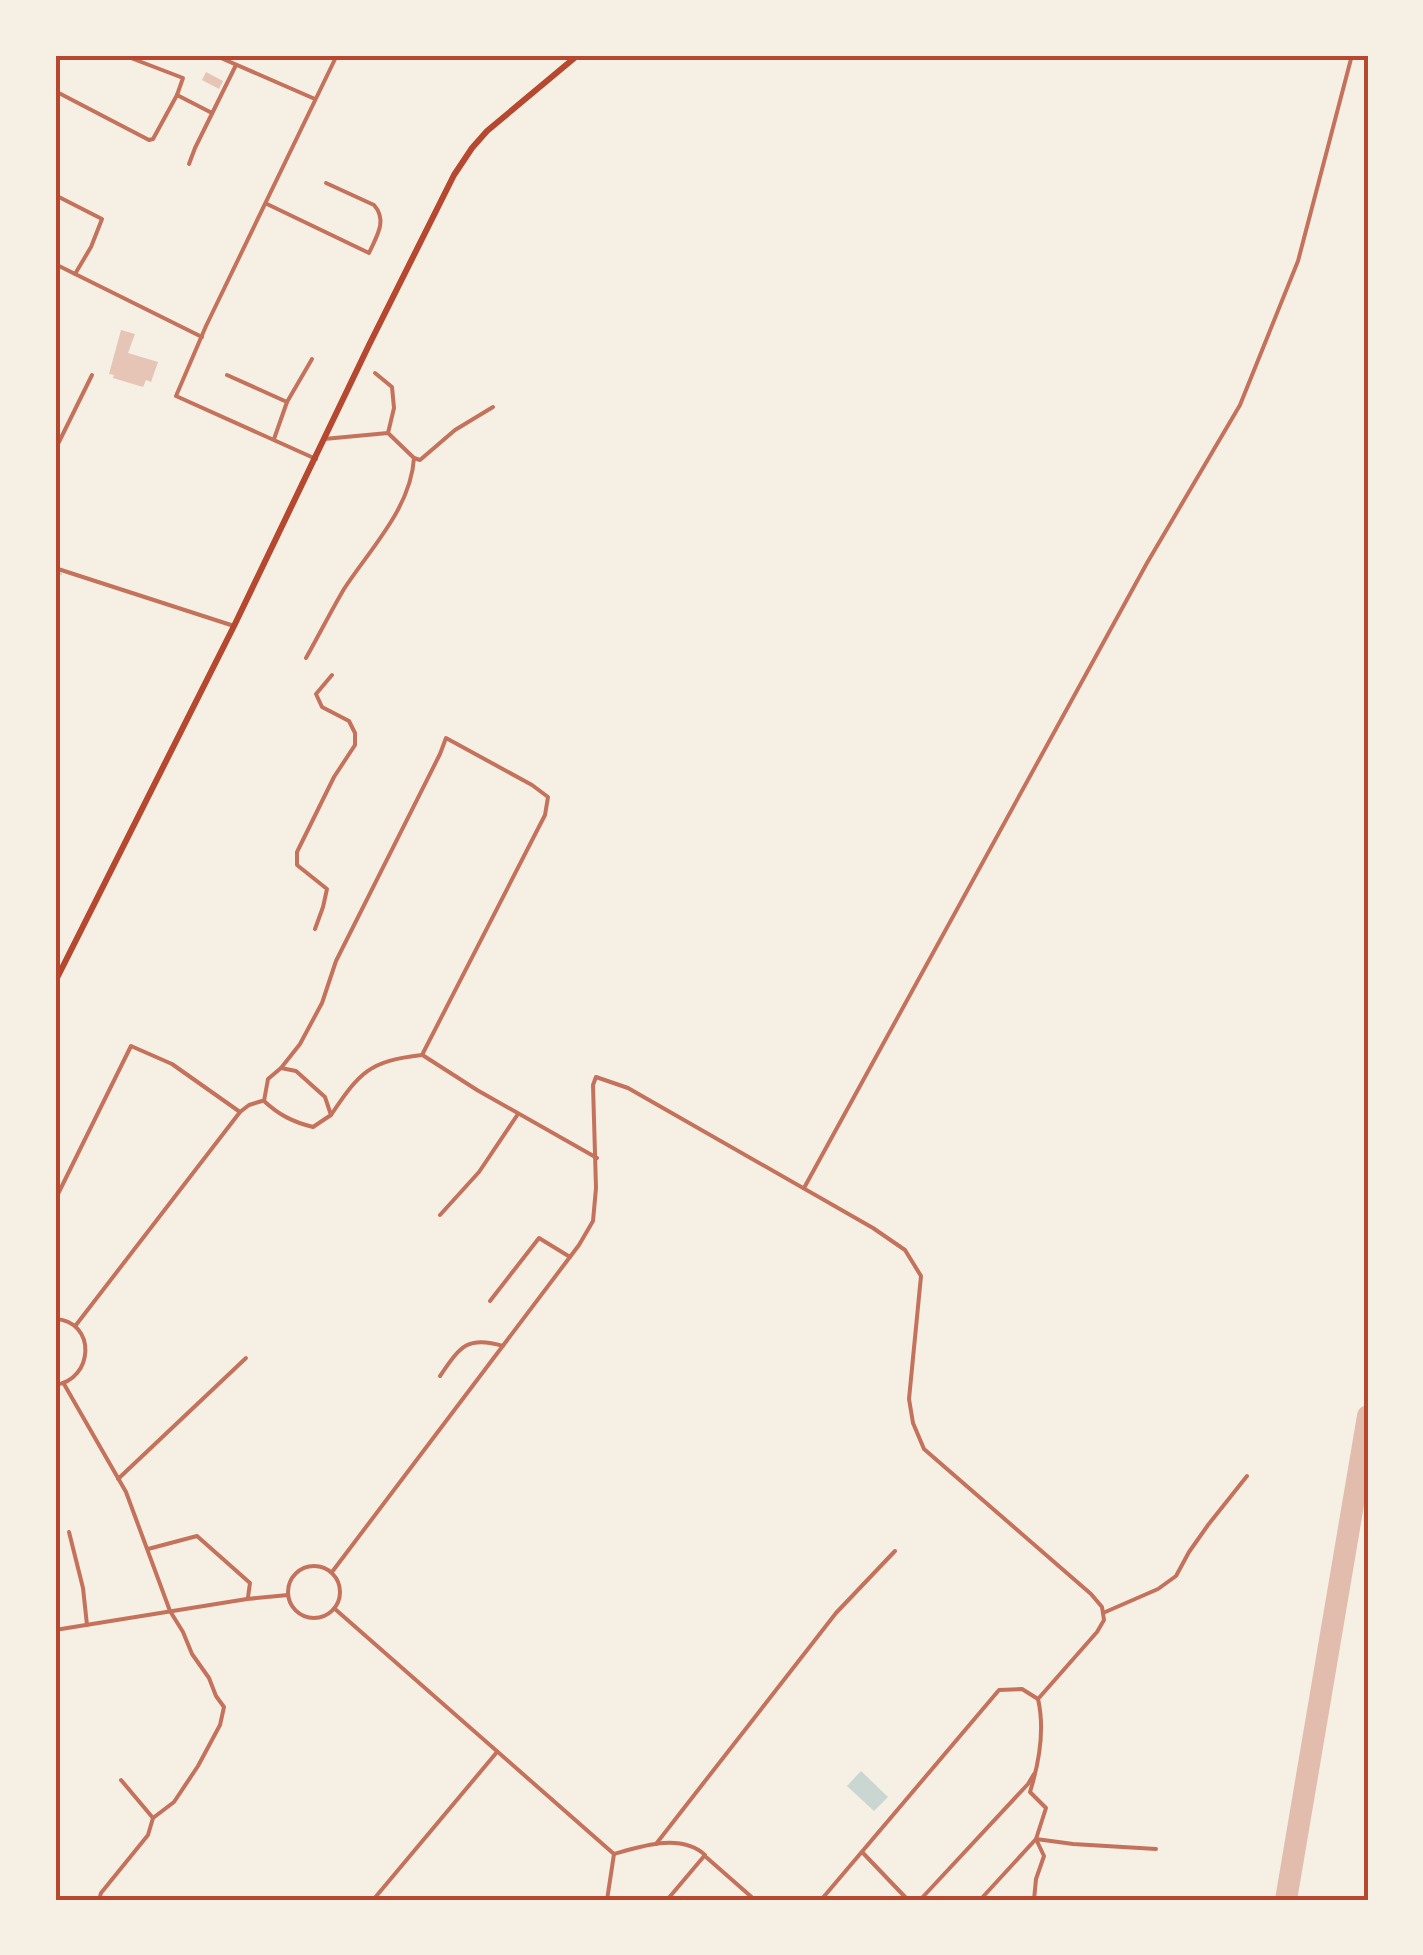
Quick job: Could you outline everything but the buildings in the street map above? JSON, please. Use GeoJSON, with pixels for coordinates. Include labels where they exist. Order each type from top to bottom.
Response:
{"type":"FeatureCollection","features":[{"type":"Feature","properties":{"kind":"main road"},"geometry":{"type":"LineString","coordinates":[[55,982],[461,164],[498,120],[578,55]]}},
{"type":"Feature","properties":{"kind":"street"},"geometry":{"type":"LineString","coordinates":[[55,91],[149,140],[155,136],[183,81],[181,76],[123,55]]}},
{"type":"Feature","properties":{"kind":"street"},"geometry":{"type":"LineString","coordinates":[[214,55],[315,99]]}},
{"type":"Feature","properties":{"kind":"street"},"geometry":{"type":"LineString","coordinates":[[316,458],[176,396],[337,55]]}},
{"type":"Feature","properties":{"kind":"street"},"geometry":{"type":"LineString","coordinates":[[804,1188],[1146,564],[1240,405],[1298,261],[1352,55]]}},
{"type":"Feature","properties":{"kind":"street"},"geometry":{"type":"LineString","coordinates":[[189,164],[236,66]]}},
{"type":"Feature","properties":{"kind":"street"},"geometry":{"type":"LineString","coordinates":[[177,95],[212,113]]}},
{"type":"Feature","properties":{"kind":"street"},"geometry":{"type":"LineString","coordinates":[[266,204],[368,253],[381,224],[380,211],[326,182]]}},
{"type":"Feature","properties":{"kind":"street"},"geometry":{"type":"LineString","coordinates":[[55,195],[102,219],[75,274]]}},
{"type":"Feature","properties":{"kind":"street"},"geometry":{"type":"LineString","coordinates":[[55,264],[202,338]]}},
{"type":"Feature","properties":{"kind":"street"},"geometry":{"type":"LineString","coordinates":[[274,439],[287,402],[312,358]]}},
{"type":"Feature","properties":{"kind":"street"},"geometry":{"type":"LineString","coordinates":[[376,372],[392,387],[394,408],[388,433]]}},
{"type":"Feature","properties":{"kind":"street"},"geometry":{"type":"LineString","coordinates":[[55,450],[92,375]]}},
{"type":"Feature","properties":{"kind":"street"},"geometry":{"type":"LineString","coordinates":[[228,375],[287,402]]}},
{"type":"Feature","properties":{"kind":"street"},"geometry":{"type":"LineString","coordinates":[[324,439],[388,433],[420,460],[455,430],[493,407]]}},
{"type":"Feature","properties":{"kind":"street"},"geometry":{"type":"LineString","coordinates":[[306,658],[403,499],[413,474],[414,458]]}},
{"type":"Feature","properties":{"kind":"street"},"geometry":{"type":"LineString","coordinates":[[55,568],[234,626]]}},
{"type":"Feature","properties":{"kind":"street"},"geometry":{"type":"LineString","coordinates":[[315,930],[327,889],[297,866],[297,852],[355,744],[349,721],[322,707],[316,694],[332,675]]}},
{"type":"Feature","properties":{"kind":"street"},"geometry":{"type":"LineString","coordinates":[[264,1100],[268,1078],[300,1044],[322,1003],[336,961],[446,738],[548,797],[546,815],[422,1055]]}},
{"type":"Feature","properties":{"kind":"street"},"geometry":{"type":"LineString","coordinates":[[55,954],[68,956]]}},
{"type":"Feature","properties":{"kind":"street"},"geometry":{"type":"LineString","coordinates":[[55,1200],[131,1046],[172,1064],[240,1112]]}},
{"type":"Feature","properties":{"kind":"street"},"geometry":{"type":"LineString","coordinates":[[264,1100],[276,1112],[313,1127],[331,1115],[353,1082],[370,1068],[391,1059],[422,1055],[596,1158]]}},
{"type":"Feature","properties":{"kind":"street"},"geometry":{"type":"LineString","coordinates":[[281,1068],[296,1071],[325,1097],[331,1115]]}},
{"type":"Feature","properties":{"kind":"street"},"geometry":{"type":"LineString","coordinates":[[332,1572],[570,1257],[592,1221],[596,1158],[592,1104],[596,1077],[628,1088],[905,1250],[921,1276],[909,1398],[913,1423],[924,1449],[1102,1607],[1104,1620],[1097,1632],[1038,1698]]}},
{"type":"Feature","properties":{"kind":"street"},"geometry":{"type":"LineString","coordinates":[[76,1326],[240,1112],[264,1100]]}},
{"type":"Feature","properties":{"kind":"street"},"geometry":{"type":"LineString","coordinates":[[440,1215],[479,1172],[518,1114]]}},
{"type":"Feature","properties":{"kind":"street"},"geometry":{"type":"LineString","coordinates":[[490,1300],[539,1238],[570,1257]]}},
{"type":"Feature","properties":{"kind":"street"},"geometry":{"type":"LineString","coordinates":[[55,1318],[76,1326],[85,1340],[87,1354],[73,1378],[55,1385]]}},
{"type":"Feature","properties":{"kind":"street"},"geometry":{"type":"LineString","coordinates":[[440,1376],[459,1348],[482,1340],[503,1346]]}},
{"type":"Feature","properties":{"kind":"street"},"geometry":{"type":"LineString","coordinates":[[118,1479],[246,1358]]}},
{"type":"Feature","properties":{"kind":"street"},"geometry":{"type":"LineString","coordinates":[[64,1384],[118,1479],[170,1611],[224,1707],[220,1725],[198,1766],[174,1802],[153,1818],[148,1836],[98,1900]]}},
{"type":"Feature","properties":{"kind":"street"},"geometry":{"type":"LineString","coordinates":[[1103,1613],[1176,1576],[1208,1525],[1247,1476]]}},
{"type":"Feature","properties":{"kind":"street"},"geometry":{"type":"LineString","coordinates":[[69,1532],[84,1588],[87,1625]]}},
{"type":"Feature","properties":{"kind":"street"},"geometry":{"type":"LineString","coordinates":[[148,1549],[196,1536],[250,1583],[248,1599]]}},
{"type":"Feature","properties":{"kind":"street"},"geometry":{"type":"LineString","coordinates":[[656,1844],[836,1613],[895,1552]]}},
{"type":"Feature","properties":{"kind":"street"},"geometry":{"type":"LineString","coordinates":[[308,1566],[321,1566],[332,1572],[341,1590],[334,1610],[312,1619],[292,1607],[288,1595],[290,1582],[308,1566]]}},
{"type":"Feature","properties":{"kind":"street"},"geometry":{"type":"LineString","coordinates":[[55,1630],[288,1595]]}},
{"type":"Feature","properties":{"kind":"street"},"geometry":{"type":"LineString","coordinates":[[334,1610],[614,1854]]}},
{"type":"Feature","properties":{"kind":"street"},"geometry":{"type":"LineString","coordinates":[[821,1900],[1000,1690],[1022,1689],[1038,1698],[1041,1711],[1038,1766],[1030,1792],[1046,1808],[1036,1838],[980,1900]]}},
{"type":"Feature","properties":{"kind":"street"},"geometry":{"type":"LineString","coordinates":[[374,1900],[497,1752]]}},
{"type":"Feature","properties":{"kind":"street"},"geometry":{"type":"LineString","coordinates":[[920,1900],[1028,1784],[1038,1766]]}},
{"type":"Feature","properties":{"kind":"street"},"geometry":{"type":"LineString","coordinates":[[121,1780],[153,1818]]}},
{"type":"Feature","properties":{"kind":"street"},"geometry":{"type":"LineString","coordinates":[[1036,1838],[1156,1849]]}},
{"type":"Feature","properties":{"kind":"street"},"geometry":{"type":"LineString","coordinates":[[1034,1900],[1044,1856],[1036,1838]]}},
{"type":"Feature","properties":{"kind":"street"},"geometry":{"type":"LineString","coordinates":[[614,1854],[670,1842],[697,1848],[752,1899]]}},
{"type":"Feature","properties":{"kind":"street"},"geometry":{"type":"LineString","coordinates":[[863,1853],[908,1900]]}},
{"type":"Feature","properties":{"kind":"street"},"geometry":{"type":"LineString","coordinates":[[607,1900],[614,1854]]}},
{"type":"Feature","properties":{"kind":"street"},"geometry":{"type":"LineString","coordinates":[[667,1900],[705,1855]]}},
{"type":"Feature","properties":{"kind":"shaded area"},"geometry":{"type":"Polygon","coordinates":[[[861,1771],[888,1797],[874,1811],[847,1786],[861,1771]]]}},
{"type":"Feature","properties":{"kind":"waterway"},"geometry":{"type":"LineString","coordinates":[[55,572],[61,574]]}},
{"type":"Feature","properties":{"kind":"taxiway"},"geometry":{"type":"LineString","coordinates":[[1286,1900],[1368,1416]]}}]}
